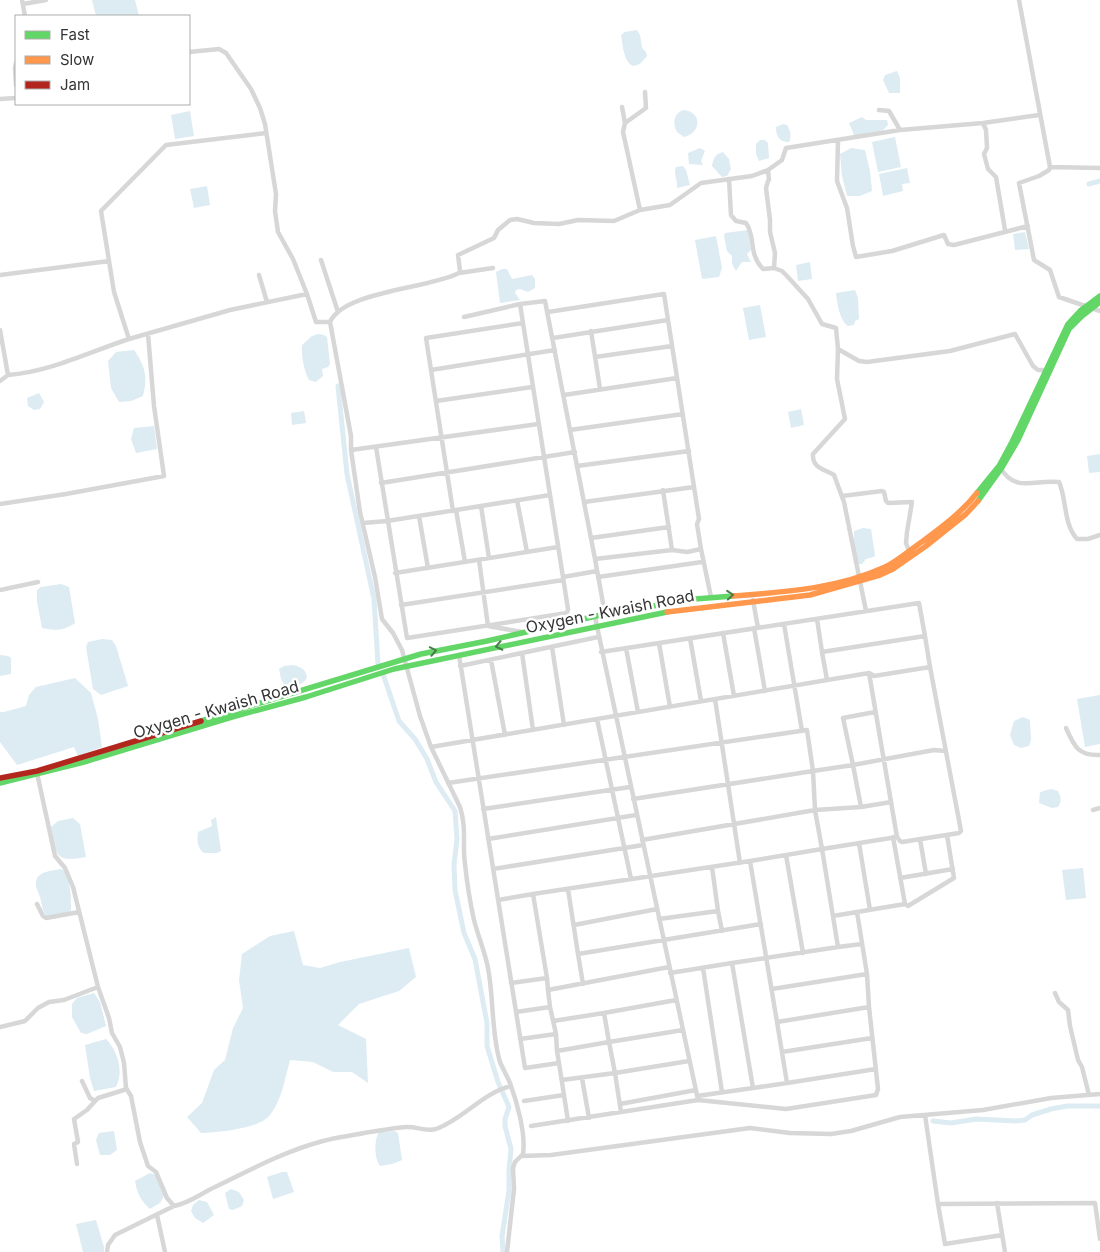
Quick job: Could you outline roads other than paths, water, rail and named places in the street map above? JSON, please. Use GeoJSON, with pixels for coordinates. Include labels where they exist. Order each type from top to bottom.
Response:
{"type":"FeatureCollection","features":[{"type":"Feature","properties":{"kind":"main road","name":"Oxygen - Kwaish Road"},"geometry":{"type":"LineString","coordinates":[[0,783],[296,700],[382,672],[406,663],[421,654],[605,614],[711,597],[804,590],[860,579],[894,569],[953,525],[976,503],[1018,440],[1069,329],[1100,296]]}},
{"type":"Feature","properties":{"kind":"main road","name":"Oxygen - Kwaish Road"},"geometry":{"type":"LineString","coordinates":[[0,778],[37,773],[267,700],[383,668],[459,655],[666,612],[810,595],[839,588],[860,579],[887,566],[909,552],[958,513],[1000,468],[1068,324],[1072,318],[1100,302]]}},
{"type":"Feature","properties":{"kind":"street"},"geometry":{"type":"LineString","coordinates":[[25,15],[22,2],[46,0]]}},
{"type":"Feature","properties":{"kind":"street"},"geometry":{"type":"LineString","coordinates":[[1019,0],[1050,167],[1049,170],[1039,176],[1019,183],[1034,260],[1050,270],[1059,297],[1100,311]]}},
{"type":"Feature","properties":{"kind":"street"},"geometry":{"type":"LineString","coordinates":[[190,52],[219,49],[226,53],[254,95],[260,108],[266,133],[276,194],[275,211],[278,232],[293,259],[316,322],[330,322]]}},
{"type":"Feature","properties":{"kind":"street"},"geometry":{"type":"LineString","coordinates":[[625,123],[646,108],[645,92]]}},
{"type":"Feature","properties":{"kind":"street"},"geometry":{"type":"LineString","coordinates":[[0,99],[15,98]]}},
{"type":"Feature","properties":{"kind":"street"},"geometry":{"type":"LineString","coordinates":[[622,107],[625,123],[624,132],[640,210]]}},
{"type":"Feature","properties":{"kind":"street"},"geometry":{"type":"LineString","coordinates":[[879,110],[889,111],[900,130]]}},
{"type":"Feature","properties":{"kind":"street"},"geometry":{"type":"LineString","coordinates":[[459,273],[458,255],[494,238],[498,230],[510,220],[517,219],[534,224],[558,224],[578,220],[614,221],[640,210],[670,205],[701,183],[752,176],[768,170],[782,160],[786,148],[900,130],[983,123],[1039,115]]}},
{"type":"Feature","properties":{"kind":"street"},"geometry":{"type":"LineString","coordinates":[[983,123],[986,130],[987,148],[984,154],[988,169],[996,177],[1005,230]]}},
{"type":"Feature","properties":{"kind":"street"},"geometry":{"type":"LineString","coordinates":[[129,339],[114,292],[101,211],[166,145],[266,133]]}},
{"type":"Feature","properties":{"kind":"street"},"geometry":{"type":"LineString","coordinates":[[838,141],[836,181],[847,208],[856,257],[892,251],[944,234],[948,244],[954,244],[1005,230],[1028,226]]}},
{"type":"Feature","properties":{"kind":"street"},"geometry":{"type":"LineString","coordinates":[[1050,167],[1100,168]]}},
{"type":"Feature","properties":{"kind":"street"},"geometry":{"type":"LineString","coordinates":[[768,170],[769,180],[766,188],[770,232],[775,253],[774,268]]}},
{"type":"Feature","properties":{"kind":"street"},"geometry":{"type":"LineString","coordinates":[[729,179],[731,215],[736,220],[746,223],[749,228],[753,254],[761,268],[774,268],[782,271],[808,299],[822,324],[836,328],[838,379],[845,419],[813,454],[812,459],[816,466],[834,475],[842,496],[866,611]]}},
{"type":"Feature","properties":{"kind":"street"},"geometry":{"type":"LineString","coordinates":[[321,260],[338,312]]}},
{"type":"Feature","properties":{"kind":"street"},"geometry":{"type":"LineString","coordinates":[[0,275],[109,262]]}},
{"type":"Feature","properties":{"kind":"street"},"geometry":{"type":"LineString","coordinates":[[493,268],[459,273],[440,280],[366,298],[338,312],[330,322],[351,436],[351,450],[363,523],[382,619],[393,633],[406,663],[420,716],[431,747],[464,817],[464,861],[475,922],[488,968],[495,1039],[501,1065],[511,1086],[524,1143],[524,1152],[515,1162],[513,1168],[514,1189],[507,1252]]}},
{"type":"Feature","properties":{"kind":"street"},"geometry":{"type":"LineString","coordinates":[[259,274],[267,302]]}},
{"type":"Feature","properties":{"kind":"street"},"geometry":{"type":"LineString","coordinates":[[0,381],[8,375],[43,370],[129,339],[230,310],[307,294]]}},
{"type":"Feature","properties":{"kind":"street"},"geometry":{"type":"LineString","coordinates":[[548,312],[664,294],[699,519],[697,524],[711,597]]}},
{"type":"Feature","properties":{"kind":"street"},"geometry":{"type":"LineString","coordinates":[[464,316],[520,304],[545,301],[596,559],[605,614]]}},
{"type":"Feature","properties":{"kind":"street"},"geometry":{"type":"LineString","coordinates":[[376,447],[407,638],[566,613],[568,609],[520,304]]}},
{"type":"Feature","properties":{"kind":"street"},"geometry":{"type":"LineString","coordinates":[[553,338],[668,320]]}},
{"type":"Feature","properties":{"kind":"street"},"geometry":{"type":"LineString","coordinates":[[465,562],[454,511],[426,338],[523,323]]}},
{"type":"Feature","properties":{"kind":"street"},"geometry":{"type":"LineString","coordinates":[[0,330],[8,375]]}},
{"type":"Feature","properties":{"kind":"street"},"geometry":{"type":"LineString","coordinates":[[591,331],[600,389]]}},
{"type":"Feature","properties":{"kind":"street"},"geometry":{"type":"LineString","coordinates":[[0,504],[164,476],[156,422],[148,334]]}},
{"type":"Feature","properties":{"kind":"street"},"geometry":{"type":"LineString","coordinates":[[838,349],[859,361],[867,362],[950,351],[1015,334],[1033,366],[1038,370],[1046,370]]}},
{"type":"Feature","properties":{"kind":"street"},"geometry":{"type":"LineString","coordinates":[[595,357],[672,346]]}},
{"type":"Feature","properties":{"kind":"street"},"geometry":{"type":"LineString","coordinates":[[431,370],[555,350]]}},
{"type":"Feature","properties":{"kind":"street"},"geometry":{"type":"LineString","coordinates":[[564,395],[677,378]]}},
{"type":"Feature","properties":{"kind":"street"},"geometry":{"type":"LineString","coordinates":[[436,401],[532,386]]}},
{"type":"Feature","properties":{"kind":"street"},"geometry":{"type":"LineString","coordinates":[[570,430],[683,414]]}},
{"type":"Feature","properties":{"kind":"street"},"geometry":{"type":"LineString","coordinates":[[351,450],[538,424]]}},
{"type":"Feature","properties":{"kind":"street"},"geometry":{"type":"LineString","coordinates":[[578,466],[688,451]]}},
{"type":"Feature","properties":{"kind":"street"},"geometry":{"type":"LineString","coordinates":[[381,483],[448,474],[575,452]]}},
{"type":"Feature","properties":{"kind":"street"},"geometry":{"type":"LineString","coordinates":[[1000,468],[1004,476],[1012,481],[1021,483],[1059,482],[1070,528],[1074,536],[1077,539],[1088,539],[1100,535]]}},
{"type":"Feature","properties":{"kind":"street"},"geometry":{"type":"LineString","coordinates":[[584,502],[694,486]]}},
{"type":"Feature","properties":{"kind":"street"},"geometry":{"type":"LineString","coordinates":[[663,490],[672,550]]}},
{"type":"Feature","properties":{"kind":"street"},"geometry":{"type":"LineString","coordinates":[[842,496],[882,491],[888,504],[912,502],[907,538],[909,552]]}},
{"type":"Feature","properties":{"kind":"street"},"geometry":{"type":"LineString","coordinates":[[363,523],[454,511],[550,495]]}},
{"type":"Feature","properties":{"kind":"street"},"geometry":{"type":"LineString","coordinates":[[517,500],[527,552]]}},
{"type":"Feature","properties":{"kind":"street"},"geometry":{"type":"LineString","coordinates":[[481,506],[489,558]]}},
{"type":"Feature","properties":{"kind":"street"},"geometry":{"type":"LineString","coordinates":[[419,516],[428,568]]}},
{"type":"Feature","properties":{"kind":"street"},"geometry":{"type":"LineString","coordinates":[[591,538],[669,527]]}},
{"type":"Feature","properties":{"kind":"street"},"geometry":{"type":"LineString","coordinates":[[396,573],[558,547]]}},
{"type":"Feature","properties":{"kind":"street"},"geometry":{"type":"LineString","coordinates":[[596,559],[672,550],[687,552],[701,549]]}},
{"type":"Feature","properties":{"kind":"street"},"geometry":{"type":"LineString","coordinates":[[478,560],[488,626]]}},
{"type":"Feature","properties":{"kind":"street"},"geometry":{"type":"LineString","coordinates":[[598,577],[702,562]]}},
{"type":"Feature","properties":{"kind":"street"},"geometry":{"type":"LineString","coordinates":[[401,605],[483,593],[597,571]]}},
{"type":"Feature","properties":{"kind":"street"},"geometry":{"type":"LineString","coordinates":[[0,590],[38,582]]}},
{"type":"Feature","properties":{"kind":"street"},"geometry":{"type":"LineString","coordinates":[[752,594],[765,691]]}},
{"type":"Feature","properties":{"kind":"street"},"geometry":{"type":"LineString","coordinates":[[498,900],[895,837],[902,842],[959,833],[961,831],[919,603],[601,652]]}},
{"type":"Feature","properties":{"kind":"street"},"geometry":{"type":"LineString","coordinates":[[594,617],[697,1098]]}},
{"type":"Feature","properties":{"kind":"street"},"geometry":{"type":"LineString","coordinates":[[817,619],[827,680]]}},
{"type":"Feature","properties":{"kind":"street"},"geometry":{"type":"LineString","coordinates":[[784,624],[796,686],[802,731]]}},
{"type":"Feature","properties":{"kind":"street"},"geometry":{"type":"LineString","coordinates":[[488,626],[524,632]]}},
{"type":"Feature","properties":{"kind":"street"},"geometry":{"type":"LineString","coordinates":[[723,633],[734,696]]}},
{"type":"Feature","properties":{"kind":"street"},"geometry":{"type":"LineString","coordinates":[[822,652],[925,636]]}},
{"type":"Feature","properties":{"kind":"street"},"geometry":{"type":"LineString","coordinates":[[460,666],[598,637]]}},
{"type":"Feature","properties":{"kind":"street"},"geometry":{"type":"LineString","coordinates":[[690,638],[701,702]]}},
{"type":"Feature","properties":{"kind":"street"},"geometry":{"type":"LineString","coordinates":[[659,643],[670,707]]}},
{"type":"Feature","properties":{"kind":"street"},"geometry":{"type":"LineString","coordinates":[[552,647],[564,725]]}},
{"type":"Feature","properties":{"kind":"street"},"geometry":{"type":"LineString","coordinates":[[626,648],[638,712]]}},
{"type":"Feature","properties":{"kind":"street"},"geometry":{"type":"LineString","coordinates":[[522,653],[533,730]]}},
{"type":"Feature","properties":{"kind":"street"},"geometry":{"type":"LineString","coordinates":[[459,655],[524,1068],[559,1063]]}},
{"type":"Feature","properties":{"kind":"street"},"geometry":{"type":"LineString","coordinates":[[491,660],[505,735]]}},
{"type":"Feature","properties":{"kind":"street"},"geometry":{"type":"LineString","coordinates":[[431,747],[869,673],[874,676],[930,667]]}},
{"type":"Feature","properties":{"kind":"street"},"geometry":{"type":"LineString","coordinates":[[869,673],[891,802],[904,904]]}},
{"type":"Feature","properties":{"kind":"street"},"geometry":{"type":"LineString","coordinates":[[715,699],[740,863]]}},
{"type":"Feature","properties":{"kind":"street"},"geometry":{"type":"LineString","coordinates":[[861,807],[843,718],[876,712]]}},
{"type":"Feature","properties":{"kind":"street"},"geometry":{"type":"LineString","coordinates":[[597,719],[604,760],[613,790],[631,879]]}},
{"type":"Feature","properties":{"kind":"street"},"geometry":{"type":"LineString","coordinates":[[1066,728],[1073,744],[1083,753],[1090,756],[1100,755]]}},
{"type":"Feature","properties":{"kind":"street"},"geometry":{"type":"LineString","coordinates":[[448,783],[807,730],[813,771],[815,810],[838,947]]}},
{"type":"Feature","properties":{"kind":"street"},"geometry":{"type":"LineString","coordinates":[[633,799],[884,760],[934,750],[945,751]]}},
{"type":"Feature","properties":{"kind":"street"},"geometry":{"type":"LineString","coordinates":[[37,773],[55,856],[69,876],[112,1033],[120,1047],[124,1063],[126,1088],[131,1096],[140,1142],[148,1166],[156,1172],[167,1198],[174,1206]]}},
{"type":"Feature","properties":{"kind":"street"},"geometry":{"type":"LineString","coordinates":[[483,809],[630,787]]}},
{"type":"Feature","properties":{"kind":"street"},"geometry":{"type":"LineString","coordinates":[[493,869],[626,848],[642,842],[815,810],[861,807],[891,802]]}},
{"type":"Feature","properties":{"kind":"street"},"geometry":{"type":"LineString","coordinates":[[1092,810],[1100,808]]}},
{"type":"Feature","properties":{"kind":"street"},"geometry":{"type":"LineString","coordinates":[[488,839],[636,814]]}},
{"type":"Feature","properties":{"kind":"street"},"geometry":{"type":"LineString","coordinates":[[833,916],[904,904],[908,906],[953,879],[947,835]]}},
{"type":"Feature","properties":{"kind":"street"},"geometry":{"type":"LineString","coordinates":[[920,839],[926,874]]}},
{"type":"Feature","properties":{"kind":"street"},"geometry":{"type":"LineString","coordinates":[[859,843],[870,910]]}},
{"type":"Feature","properties":{"kind":"street"},"geometry":{"type":"LineString","coordinates":[[786,855],[803,953]]}},
{"type":"Feature","properties":{"kind":"street"},"geometry":{"type":"LineString","coordinates":[[750,861],[787,1083]]}},
{"type":"Feature","properties":{"kind":"street"},"geometry":{"type":"LineString","coordinates":[[712,867],[722,930]]}},
{"type":"Feature","properties":{"kind":"street"},"geometry":{"type":"LineString","coordinates":[[900,878],[953,869]]}},
{"type":"Feature","properties":{"kind":"street"},"geometry":{"type":"LineString","coordinates":[[568,889],[583,984]]}},
{"type":"Feature","properties":{"kind":"street"},"geometry":{"type":"LineString","coordinates":[[534,894],[568,1121]]}},
{"type":"Feature","properties":{"kind":"street"},"geometry":{"type":"LineString","coordinates":[[37,904],[46,918],[79,912]]}},
{"type":"Feature","properties":{"kind":"street"},"geometry":{"type":"LineString","coordinates":[[574,925],[657,909]]}},
{"type":"Feature","properties":{"kind":"street"},"geometry":{"type":"LineString","coordinates":[[659,920],[718,911]]}},
{"type":"Feature","properties":{"kind":"street"},"geometry":{"type":"LineString","coordinates":[[697,1098],[786,1109],[875,1096],[878,1093],[867,974],[857,912]]}},
{"type":"Feature","properties":{"kind":"street"},"geometry":{"type":"LineString","coordinates":[[578,954],[761,924]]}},
{"type":"Feature","properties":{"kind":"street"},"geometry":{"type":"LineString","coordinates":[[670,973],[862,944]]}},
{"type":"Feature","properties":{"kind":"street"},"geometry":{"type":"LineString","coordinates":[[732,963],[753,1088]]}},
{"type":"Feature","properties":{"kind":"street"},"geometry":{"type":"LineString","coordinates":[[548,990],[669,967]]}},
{"type":"Feature","properties":{"kind":"street"},"geometry":{"type":"LineString","coordinates":[[703,968],[722,1092]]}},
{"type":"Feature","properties":{"kind":"street"},"geometry":{"type":"LineString","coordinates":[[772,989],[867,974]]}},
{"type":"Feature","properties":{"kind":"street"},"geometry":{"type":"LineString","coordinates":[[511,983],[547,978]]}},
{"type":"Feature","properties":{"kind":"street"},"geometry":{"type":"LineString","coordinates":[[0,1027],[25,1021],[38,1008],[49,1002],[64,1000],[98,986]]}},
{"type":"Feature","properties":{"kind":"street"},"geometry":{"type":"LineString","coordinates":[[1055,993],[1059,1002],[1068,1010],[1078,1060],[1082,1067],[1089,1094]]}},
{"type":"Feature","properties":{"kind":"street"},"geometry":{"type":"LineString","coordinates":[[553,1021],[676,1000]]}},
{"type":"Feature","properties":{"kind":"street"},"geometry":{"type":"LineString","coordinates":[[516,1012],[550,1007]]}},
{"type":"Feature","properties":{"kind":"street"},"geometry":{"type":"LineString","coordinates":[[777,1022],[869,1007]]}},
{"type":"Feature","properties":{"kind":"street"},"geometry":{"type":"LineString","coordinates":[[604,1013],[621,1112]]}},
{"type":"Feature","properties":{"kind":"street"},"geometry":{"type":"LineString","coordinates":[[557,1051],[683,1030]]}},
{"type":"Feature","properties":{"kind":"street"},"geometry":{"type":"LineString","coordinates":[[520,1039],[556,1034]]}},
{"type":"Feature","properties":{"kind":"street"},"geometry":{"type":"LineString","coordinates":[[782,1052],[872,1038]]}},
{"type":"Feature","properties":{"kind":"street"},"geometry":{"type":"LineString","coordinates":[[562,1080],[689,1060]]}},
{"type":"Feature","properties":{"kind":"street"},"geometry":{"type":"LineString","coordinates":[[531,1126],[588,1118],[722,1092],[876,1069]]}},
{"type":"Feature","properties":{"kind":"street"},"geometry":{"type":"LineString","coordinates":[[582,1078],[588,1118]]}},
{"type":"Feature","properties":{"kind":"street"},"geometry":{"type":"LineString","coordinates":[[82,1081],[90,1098],[95,1101]]}},
{"type":"Feature","properties":{"kind":"street"},"geometry":{"type":"LineString","coordinates":[[107,1252],[108,1244],[115,1235],[174,1206],[186,1204],[278,1156],[323,1141],[351,1135],[408,1126],[428,1130],[435,1129],[458,1119],[485,1097],[497,1090],[511,1086]]}},
{"type":"Feature","properties":{"kind":"street"},"geometry":{"type":"LineString","coordinates":[[77,1164],[74,1144],[78,1142],[74,1119],[87,1110],[98,1098],[126,1088]]}},
{"type":"Feature","properties":{"kind":"street"},"geometry":{"type":"LineString","coordinates":[[620,1104],[696,1090]]}},
{"type":"Feature","properties":{"kind":"street"},"geometry":{"type":"LineString","coordinates":[[522,1156],[552,1155],[750,1128],[790,1133],[831,1134],[851,1131],[900,1117],[983,1110],[1051,1098],[1100,1094]]}},
{"type":"Feature","properties":{"kind":"street"},"geometry":{"type":"LineString","coordinates":[[524,1101],[564,1095]]}},
{"type":"Feature","properties":{"kind":"street"},"geometry":{"type":"LineString","coordinates":[[925,1115],[945,1244],[1002,1235]]}},
{"type":"Feature","properties":{"kind":"street"},"geometry":{"type":"LineString","coordinates":[[997,1203],[1005,1252]]}},
{"type":"Feature","properties":{"kind":"street"},"geometry":{"type":"LineString","coordinates":[[938,1204],[1095,1203],[1100,1239]]}},
{"type":"Feature","properties":{"kind":"street"},"geometry":{"type":"LineString","coordinates":[[157,1215],[165,1252]]}},
{"type":"Feature","properties":{"kind":"waterway"},"geometry":{"type":"LineString","coordinates":[[1089,184],[1100,181]]}},
{"type":"Feature","properties":{"kind":"waterway"},"geometry":{"type":"LineString","coordinates":[[338,386],[347,474],[374,599],[378,664]]}},
{"type":"Feature","properties":{"kind":"waterway"},"geometry":{"type":"LineString","coordinates":[[383,674],[399,721],[415,739],[427,759],[436,782],[455,811],[457,839],[454,865],[455,890],[464,933],[475,959],[487,1023],[487,1046],[498,1082],[509,1107],[505,1126],[511,1149],[509,1191],[502,1236],[503,1252]]}},
{"type":"Feature","properties":{"kind":"waterway"},"geometry":{"type":"LineString","coordinates":[[933,1121],[951,1123],[976,1119],[1016,1121],[1025,1120],[1032,1115],[1051,1109],[1067,1106],[1100,1106]]}}]}
